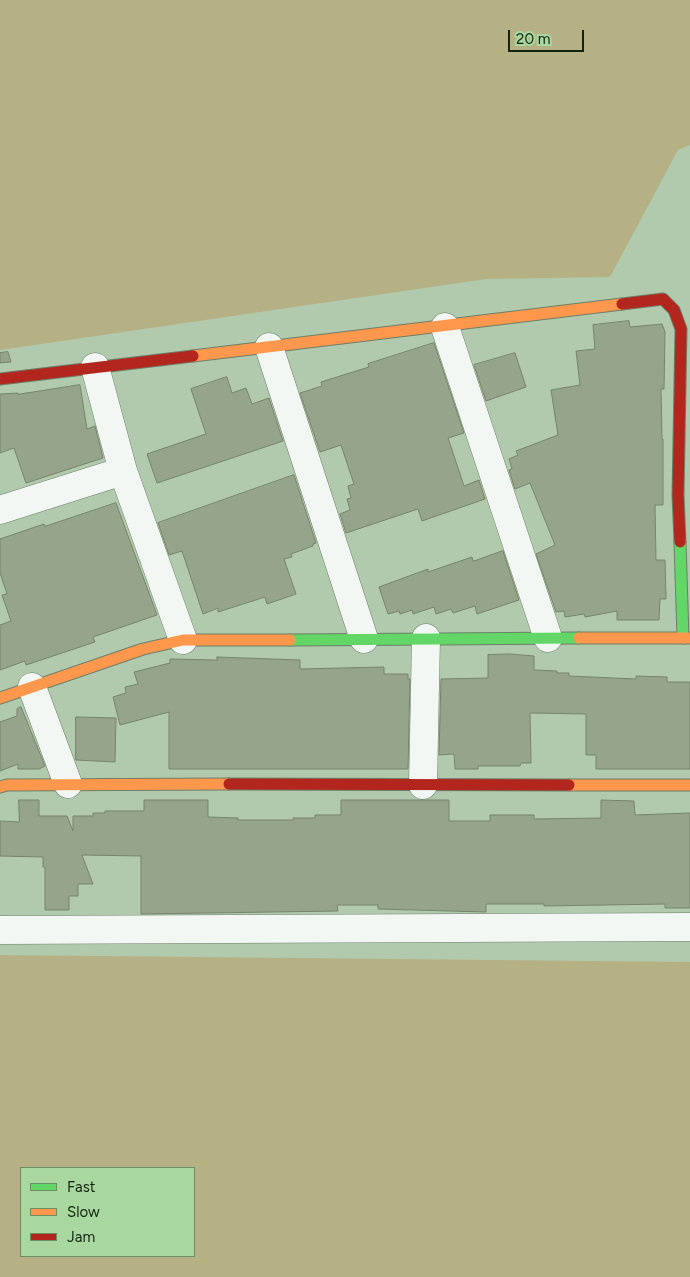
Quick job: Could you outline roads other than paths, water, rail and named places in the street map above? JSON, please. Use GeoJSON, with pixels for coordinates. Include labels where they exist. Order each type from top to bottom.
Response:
{"type":"FeatureCollection","features":[{"type":"Feature","properties":{"kind":"street"},"geometry":{"type":"LineString","coordinates":[[0,379],[445,327],[663,299],[674,310],[680,329],[687,638],[183,640],[143,649],[0,698]]}},
{"type":"Feature","properties":{"kind":"street"},"geometry":{"type":"LineString","coordinates":[[445,327],[548,638]]}},
{"type":"Feature","properties":{"kind":"street"},"geometry":{"type":"LineString","coordinates":[[269,347],[364,639]]}},
{"type":"Feature","properties":{"kind":"street"},"geometry":{"type":"LineString","coordinates":[[95,367],[122,470],[183,640]]}},
{"type":"Feature","properties":{"kind":"street"},"geometry":{"type":"LineString","coordinates":[[0,510],[122,470]]}},
{"type":"Feature","properties":{"kind":"street"},"geometry":{"type":"LineString","coordinates":[[423,784],[426,638]]}},
{"type":"Feature","properties":{"kind":"street"},"geometry":{"type":"LineString","coordinates":[[32,687],[68,784]]}},
{"type":"Feature","properties":{"kind":"street"},"geometry":{"type":"LineString","coordinates":[[0,787],[7,785],[68,784],[690,785]]}},
{"type":"Feature","properties":{"kind":"street"},"geometry":{"type":"LineString","coordinates":[[0,930],[12,932],[690,927]]}}]}
